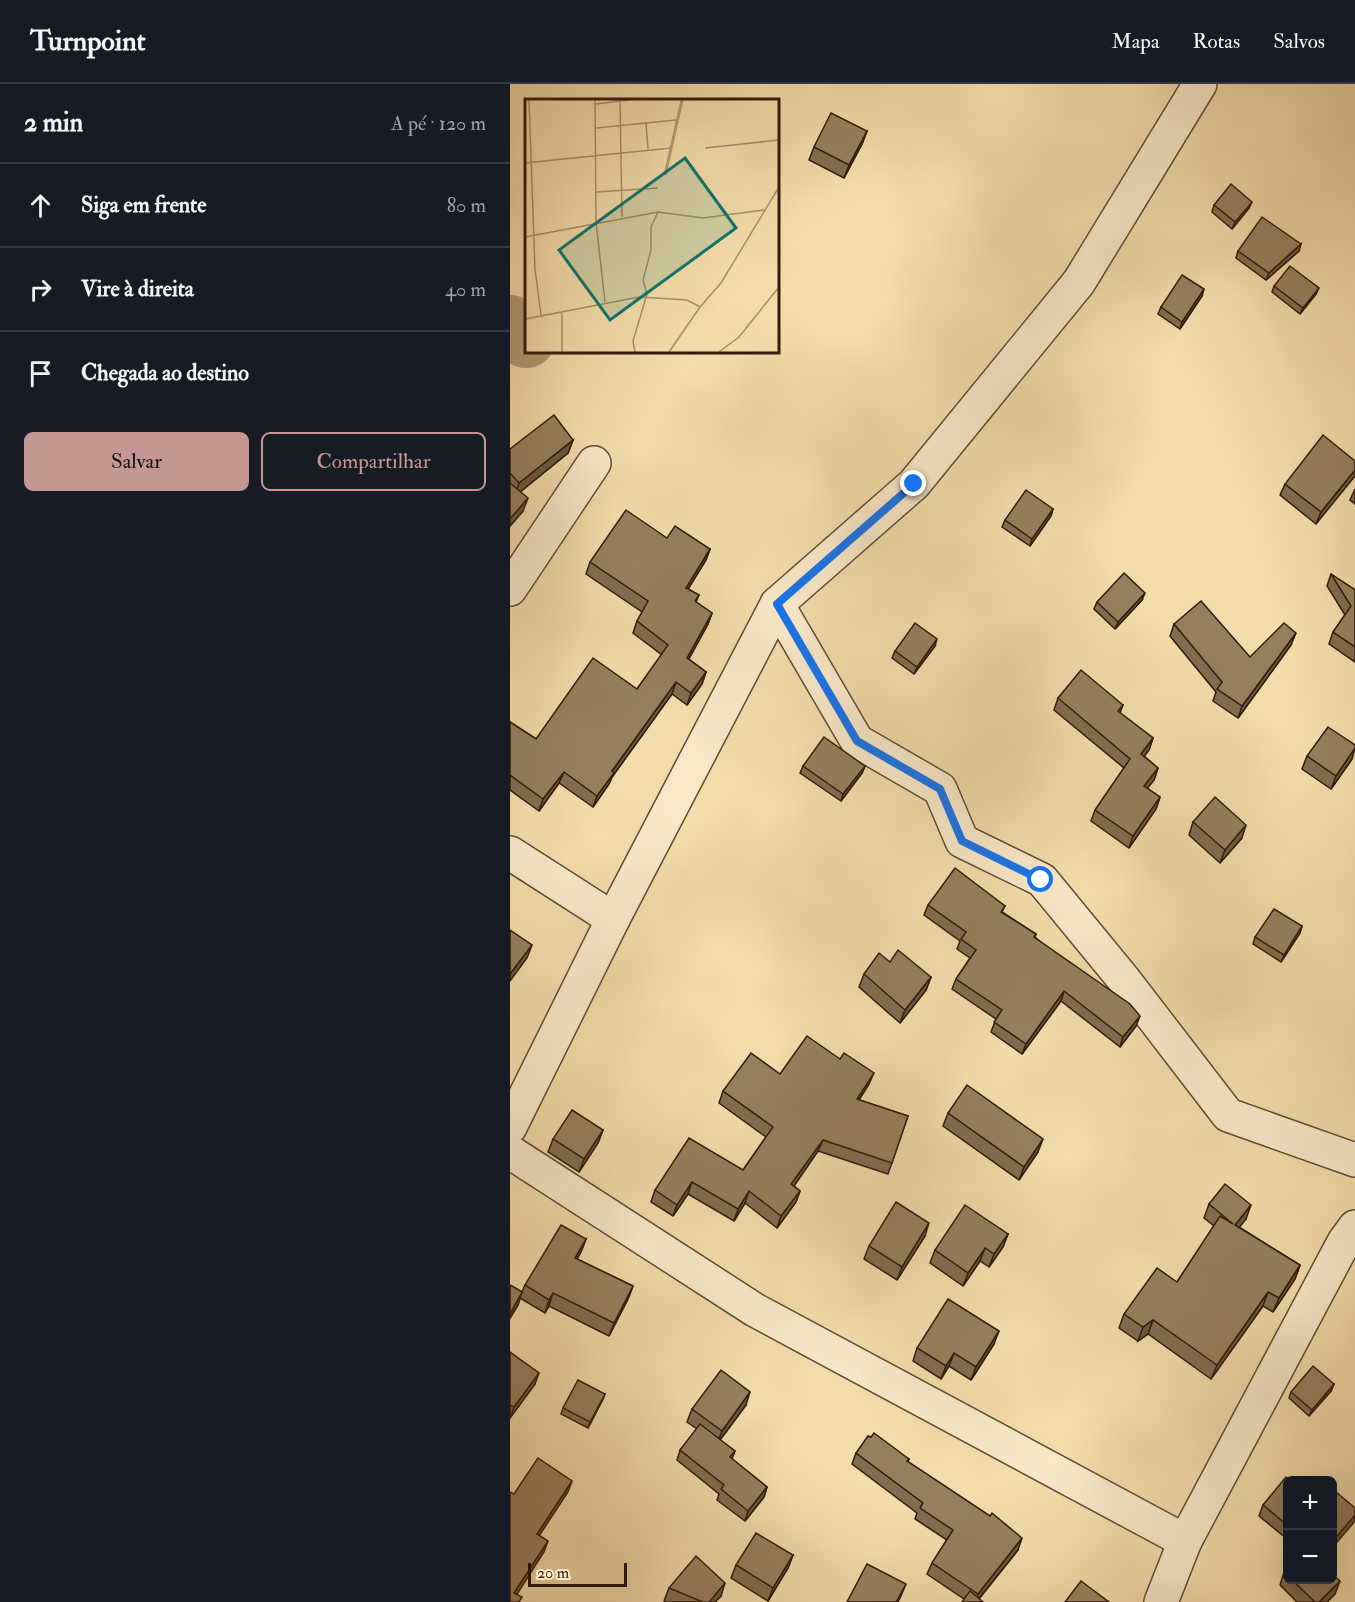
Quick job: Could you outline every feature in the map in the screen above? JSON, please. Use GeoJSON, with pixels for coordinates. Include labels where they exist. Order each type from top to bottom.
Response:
{"type":"FeatureCollection","features":[{"type":"Feature","properties":{"kind":"street"},"geometry":{"type":"LineString","coordinates":[[510,1127],[613,919],[777,604],[914,484],[1073,290],[1200,84]]}},
{"type":"Feature","properties":{"kind":"street"},"geometry":{"type":"LineString","coordinates":[[510,590],[594,463]]}},
{"type":"Feature","properties":{"kind":"street"},"geometry":{"type":"LineString","coordinates":[[777,604],[857,741],[940,789],[962,841],[1041,880],[1125,981],[1228,1115],[1355,1160]]}},
{"type":"Feature","properties":{"kind":"street"},"geometry":{"type":"LineString","coordinates":[[510,853],[613,919]]}},
{"type":"Feature","properties":{"kind":"street"},"geometry":{"type":"LineString","coordinates":[[510,1152],[755,1310],[1185,1541]]}},
{"type":"Feature","properties":{"kind":"street"},"geometry":{"type":"LineString","coordinates":[[1161,1602],[1185,1541],[1344,1242],[1355,1227]]}},
{"type":"Feature","properties":{"kind":"building"},"geometry":{"type":"Polygon","coordinates":[[[831,113],[867,131],[849,165],[814,147],[831,113]]]}},
{"type":"Feature","properties":{"kind":"building"},"geometry":{"type":"Polygon","coordinates":[[[1231,184],[1252,202],[1235,222],[1214,205],[1231,184]]]}},
{"type":"Feature","properties":{"kind":"building"},"geometry":{"type":"Polygon","coordinates":[[[1262,217],[1301,244],[1269,273],[1238,251],[1262,217]]]}},
{"type":"Feature","properties":{"kind":"building"},"geometry":{"type":"Polygon","coordinates":[[[1290,266],[1319,288],[1303,308],[1274,286],[1290,266]]]}},
{"type":"Feature","properties":{"kind":"building"},"geometry":{"type":"Polygon","coordinates":[[[1182,275],[1204,289],[1182,322],[1161,307],[1182,275]]]}},
{"type":"Feature","properties":{"kind":"building"},"geometry":{"type":"Polygon","coordinates":[[[554,415],[573,440],[519,483],[510,473],[510,449],[554,415]]]}},
{"type":"Feature","properties":{"kind":"building"},"geometry":{"type":"Polygon","coordinates":[[[1323,435],[1355,461],[1355,470],[1321,512],[1285,484],[1323,435]]]}},
{"type":"Feature","properties":{"kind":"building"},"geometry":{"type":"Polygon","coordinates":[[[510,483],[528,498],[510,519],[510,483]]]}},
{"type":"Feature","properties":{"kind":"building"},"geometry":{"type":"Polygon","coordinates":[[[1026,490],[1053,509],[1032,539],[1005,520],[1026,490]]]}},
{"type":"Feature","properties":{"kind":"building"},"geometry":{"type":"Polygon","coordinates":[[[626,510],[667,538],[675,526],[710,549],[686,588],[699,595],[695,601],[712,613],[687,658],[706,672],[691,693],[676,682],[612,771],[614,773],[597,796],[564,772],[543,799],[510,775],[510,722],[536,739],[593,658],[637,689],[668,645],[637,621],[648,601],[590,562],[626,510]]]}},
{"type":"Feature","properties":{"kind":"building"},"geometry":{"type":"Polygon","coordinates":[[[1124,573],[1145,593],[1118,622],[1097,602],[1124,573]]]}},
{"type":"Feature","properties":{"kind":"building"},"geometry":{"type":"Polygon","coordinates":[[[1331,574],[1355,590],[1355,647],[1333,632],[1351,606],[1331,574]]]}},
{"type":"Feature","properties":{"kind":"building"},"geometry":{"type":"Polygon","coordinates":[[[1201,601],[1250,657],[1284,623],[1296,633],[1242,706],[1217,689],[1222,682],[1174,624],[1201,601]]]}},
{"type":"Feature","properties":{"kind":"building"},"geometry":{"type":"Polygon","coordinates":[[[915,623],[937,639],[917,667],[895,651],[915,623]]]}},
{"type":"Feature","properties":{"kind":"building"},"geometry":{"type":"Polygon","coordinates":[[[1081,670],[1123,705],[1118,711],[1153,738],[1141,754],[1158,768],[1144,786],[1160,797],[1133,836],[1095,810],[1130,759],[1058,698],[1081,670]]]}},
{"type":"Feature","properties":{"kind":"building"},"geometry":{"type":"Polygon","coordinates":[[[1328,727],[1355,745],[1336,776],[1307,756],[1328,727]]]}},
{"type":"Feature","properties":{"kind":"building"},"geometry":{"type":"Polygon","coordinates":[[[824,737],[865,766],[843,794],[803,766],[824,737]]]}},
{"type":"Feature","properties":{"kind":"building"},"geometry":{"type":"Polygon","coordinates":[[[1215,797],[1246,825],[1225,850],[1193,822],[1215,797]]]}},
{"type":"Feature","properties":{"kind":"building"},"geometry":{"type":"Polygon","coordinates":[[[955,868],[1005,906],[1001,912],[1036,934],[1034,937],[1130,1004],[1140,1016],[1123,1037],[1064,991],[1026,1044],[994,1022],[1002,1010],[956,979],[976,950],[961,939],[966,932],[928,905],[955,868]]]}},
{"type":"Feature","properties":{"kind":"building"},"geometry":{"type":"Polygon","coordinates":[[[1274,909],[1302,926],[1284,955],[1255,937],[1274,909]]]}},
{"type":"Feature","properties":{"kind":"building"},"geometry":{"type":"Polygon","coordinates":[[[510,930],[532,945],[510,974],[510,930]]]}},
{"type":"Feature","properties":{"kind":"building"},"geometry":{"type":"Polygon","coordinates":[[[898,950],[931,977],[905,1010],[864,974],[879,953],[890,962],[898,950]]]}},
{"type":"Feature","properties":{"kind":"building"},"geometry":{"type":"Polygon","coordinates":[[[807,1036],[840,1059],[844,1053],[874,1073],[857,1099],[908,1116],[892,1163],[823,1140],[791,1184],[800,1191],[781,1216],[749,1191],[738,1209],[692,1182],[677,1205],[655,1190],[689,1138],[743,1170],[773,1127],[723,1091],[751,1053],[780,1074],[807,1036]]]}},
{"type":"Feature","properties":{"kind":"building"},"geometry":{"type":"Polygon","coordinates":[[[967,1085],[1043,1139],[1024,1167],[948,1113],[967,1085]]]}},
{"type":"Feature","properties":{"kind":"building"},"geometry":{"type":"Polygon","coordinates":[[[572,1110],[603,1130],[584,1159],[553,1139],[572,1110]]]}},
{"type":"Feature","properties":{"kind":"building"},"geometry":{"type":"Polygon","coordinates":[[[1225,1184],[1251,1205],[1235,1225],[1300,1265],[1279,1298],[1268,1292],[1217,1365],[1153,1320],[1143,1327],[1124,1314],[1157,1268],[1177,1282],[1220,1216],[1233,1224],[1209,1204],[1225,1184]]]}},
{"type":"Feature","properties":{"kind":"building"},"geometry":{"type":"Polygon","coordinates":[[[896,1202],[929,1223],[902,1267],[869,1246],[896,1202]]]}},
{"type":"Feature","properties":{"kind":"building"},"geometry":{"type":"Polygon","coordinates":[[[965,1205],[1008,1234],[994,1254],[985,1248],[968,1273],[935,1250],[965,1205]]]}},
{"type":"Feature","properties":{"kind":"building"},"geometry":{"type":"Polygon","coordinates":[[[561,1225],[586,1239],[575,1258],[633,1286],[614,1323],[553,1293],[549,1300],[525,1285],[561,1225]]]}},
{"type":"Feature","properties":{"kind":"building"},"geometry":{"type":"Polygon","coordinates":[[[510,1285],[522,1292],[510,1314],[510,1285]]]}},
{"type":"Feature","properties":{"kind":"building"},"geometry":{"type":"Polygon","coordinates":[[[948,1299],[999,1331],[976,1367],[954,1353],[946,1366],[917,1348],[948,1299]]]}},
{"type":"Feature","properties":{"kind":"building"},"geometry":{"type":"Polygon","coordinates":[[[510,1352],[539,1373],[514,1407],[510,1405],[510,1352]]]}},
{"type":"Feature","properties":{"kind":"building"},"geometry":{"type":"Polygon","coordinates":[[[1313,1366],[1334,1384],[1312,1410],[1291,1392],[1313,1366]]]}},
{"type":"Feature","properties":{"kind":"building"},"geometry":{"type":"Polygon","coordinates":[[[721,1370],[750,1392],[722,1431],[692,1409],[721,1370]]]}},
{"type":"Feature","properties":{"kind":"building"},"geometry":{"type":"Polygon","coordinates":[[[578,1380],[605,1394],[590,1422],[563,1408],[578,1380]]]}},
{"type":"Feature","properties":{"kind":"building"},"geometry":{"type":"Polygon","coordinates":[[[700,1424],[735,1451],[730,1457],[767,1487],[748,1511],[721,1489],[724,1485],[680,1450],[700,1424]]]}},
{"type":"Feature","properties":{"kind":"building"},"geometry":{"type":"Polygon","coordinates":[[[874,1433],[909,1459],[907,1461],[990,1516],[992,1513],[1022,1538],[978,1594],[932,1563],[953,1530],[920,1508],[923,1503],[856,1453],[868,1436],[871,1437],[874,1433]]]}},
{"type":"Feature","properties":{"kind":"building"},"geometry":{"type":"Polygon","coordinates":[[[538,1458],[572,1481],[537,1534],[548,1541],[514,1593],[522,1597],[519,1602],[510,1602],[510,1492],[514,1494],[538,1458]]]}},
{"type":"Feature","properties":{"kind":"building"},"geometry":{"type":"Polygon","coordinates":[[[1283,1481],[1283,1522],[1263,1505],[1283,1481]]]}},
{"type":"Feature","properties":{"kind":"building"},"geometry":{"type":"Polygon","coordinates":[[[1337,1493],[1355,1508],[1355,1515],[1337,1536],[1337,1493]]]}},
{"type":"Feature","properties":{"kind":"building"},"geometry":{"type":"Polygon","coordinates":[[[756,1533],[793,1555],[773,1588],[736,1565],[756,1533]]]}},
{"type":"Feature","properties":{"kind":"building"},"geometry":{"type":"Polygon","coordinates":[[[696,1556],[725,1583],[709,1602],[703,1602],[669,1588],[696,1556]]]}},
{"type":"Feature","properties":{"kind":"building"},"geometry":{"type":"Polygon","coordinates":[[[867,1564],[906,1584],[896,1602],[847,1602],[867,1564]]]}},
{"type":"Feature","properties":{"kind":"building"},"geometry":{"type":"Polygon","coordinates":[[[1081,1581],[1109,1602],[1065,1602],[1081,1581]]]}},
{"type":"Feature","properties":{"kind":"building"},"geometry":{"type":"Polygon","coordinates":[[[1296,1584],[1337,1584],[1319,1602],[1315,1602],[1296,1584]]]}},
{"type":"Feature","properties":{"kind":"building"},"geometry":{"type":"Polygon","coordinates":[[[970,1591],[983,1602],[962,1602],[970,1591]]]}},
{"type":"Feature","properties":{"kind":"waterway"},"geometry":{"type":"LineString","coordinates":[[510,325],[525,337]]}},
{"type":"Feature","properties":{"kind":"route"},"geometry":{"type":"LineString","coordinates":[[914,484],[777,604],[857,741],[940,789],[962,841],[1041,880]]}}]}
